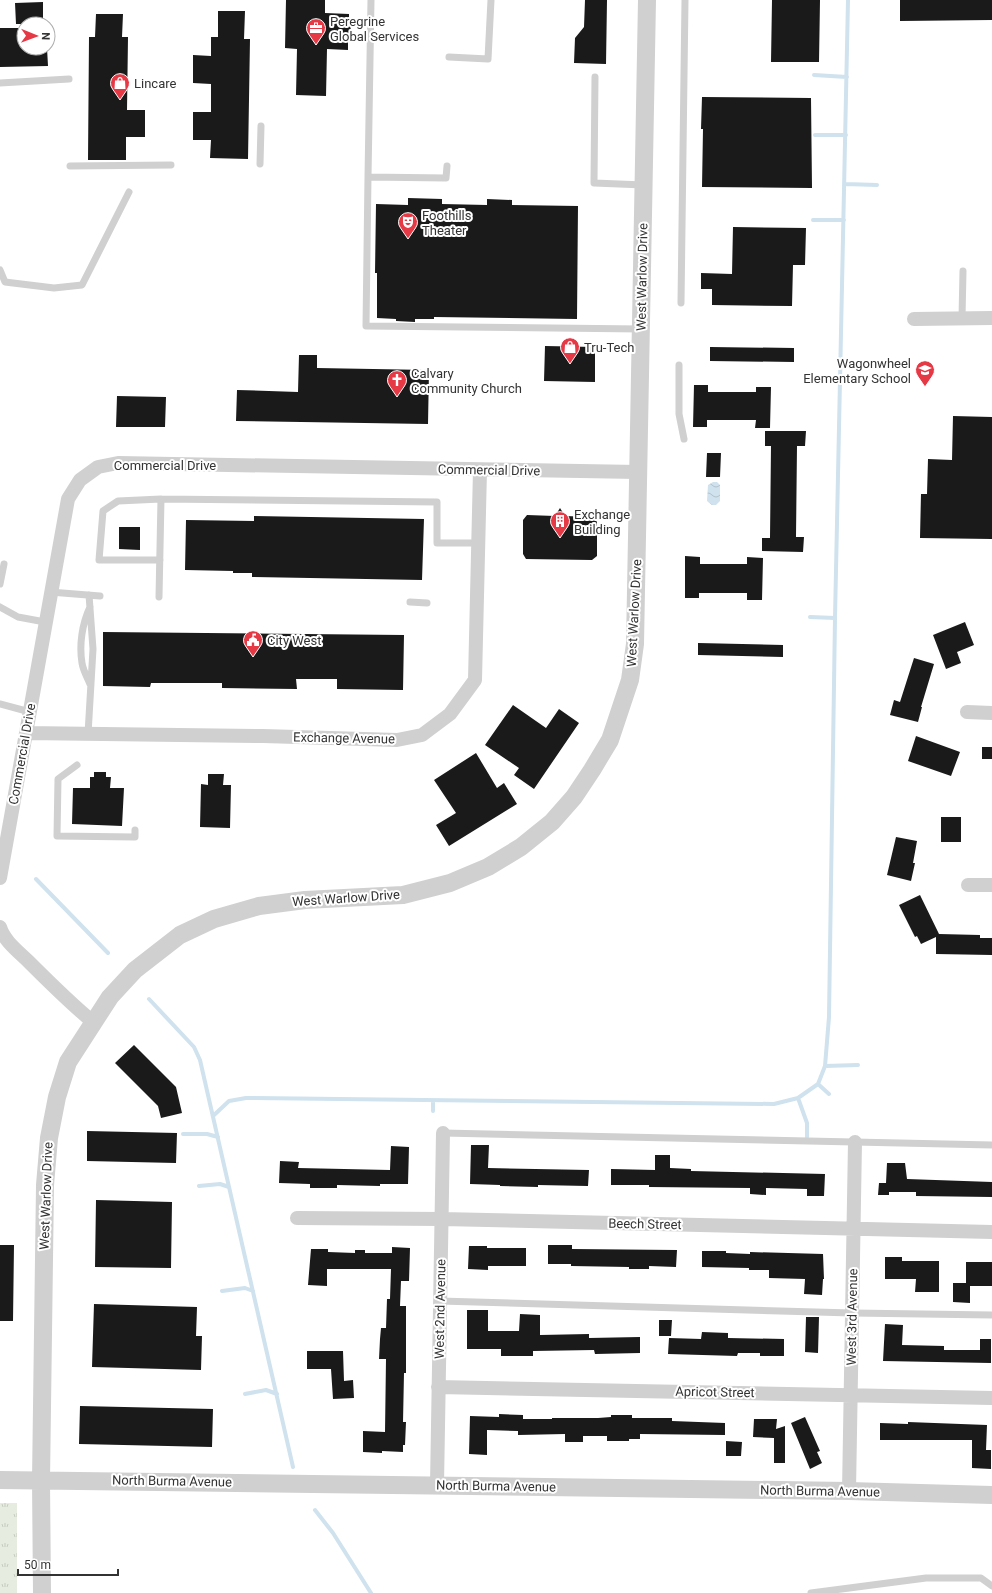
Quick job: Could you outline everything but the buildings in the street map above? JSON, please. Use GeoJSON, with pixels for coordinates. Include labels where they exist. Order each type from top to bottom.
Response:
{"type":"FeatureCollection","features":[{"type":"Feature","properties":{"kind":"street","name":"West Warlow Drive"},"geometry":{"type":"LineString","coordinates":[[42,1593],[41,1481],[45,1186],[49,1138],[57,1097],[68,1062],[93,1022],[110,997],[136,970],[180,935],[214,919],[259,906],[305,900],[402,895],[450,883],[488,867],[521,847],[552,822],[577,792],[610,740],[630,680],[635,644],[647,0]]}},
{"type":"Feature","properties":{"kind":"street"},"geometry":{"type":"LineString","coordinates":[[914,319],[992,318]]}},
{"type":"Feature","properties":{"kind":"street","name":"Commercial Drive"},"geometry":{"type":"LineString","coordinates":[[0,878],[50,592],[68,499],[80,480],[98,467],[118,463],[638,472]]}},
{"type":"Feature","properties":{"kind":"street","name":"Exchange Avenue"},"geometry":{"type":"LineString","coordinates":[[26,733],[263,736],[397,740],[422,735],[450,714],[475,680],[480,470]]}},
{"type":"Feature","properties":{"kind":"street"},"geometry":{"type":"LineString","coordinates":[[967,712],[992,712]]}},
{"type":"Feature","properties":{"kind":"street"},"geometry":{"type":"LineString","coordinates":[[968,885],[992,885]]}},
{"type":"Feature","properties":{"kind":"street"},"geometry":{"type":"LineString","coordinates":[[0,927],[2,933],[14,946],[71,1004],[93,1022]]}},
{"type":"Feature","properties":{"kind":"street","name":"West 2nd Avenue"},"geometry":{"type":"LineString","coordinates":[[436,1485],[443,1133]]}},
{"type":"Feature","properties":{"kind":"street","name":"West 3rd Avenue"},"geometry":{"type":"LineString","coordinates":[[849,1491],[856,1142]]}},
{"type":"Feature","properties":{"kind":"street","name":"Beech Street"},"geometry":{"type":"LineString","coordinates":[[297,1218],[442,1219],[992,1232]]}},
{"type":"Feature","properties":{"kind":"street","name":"Apricot Street"},"geometry":{"type":"LineString","coordinates":[[438,1386],[992,1398]]}},
{"type":"Feature","properties":{"kind":"street","name":"North Burma Avenue"},"geometry":{"type":"LineString","coordinates":[[0,1480],[849,1491],[992,1495]]}},
{"type":"Feature","properties":{"kind":"lane"},"geometry":{"type":"LineString","coordinates":[[371,0],[366,326],[641,329]]}},
{"type":"Feature","properties":{"kind":"lane"},"geometry":{"type":"LineString","coordinates":[[449,57],[488,59],[491,0]]}},
{"type":"Feature","properties":{"kind":"lane"},"geometry":{"type":"LineString","coordinates":[[681,303],[685,0]]}},
{"type":"Feature","properties":{"kind":"lane"},"geometry":{"type":"LineString","coordinates":[[595,77],[594,184],[644,185]]}},
{"type":"Feature","properties":{"kind":"lane"},"geometry":{"type":"LineString","coordinates":[[0,83],[69,80]]}},
{"type":"Feature","properties":{"kind":"lane"},"geometry":{"type":"LineString","coordinates":[[260,164],[261,126]]}},
{"type":"Feature","properties":{"kind":"lane"},"geometry":{"type":"LineString","coordinates":[[70,166],[171,165]]}},
{"type":"Feature","properties":{"kind":"lane"},"geometry":{"type":"LineString","coordinates":[[368,177],[446,178],[447,166]]}},
{"type":"Feature","properties":{"kind":"lane"},"geometry":{"type":"LineString","coordinates":[[0,270],[5,282],[54,288],[82,285],[129,192]]}},
{"type":"Feature","properties":{"kind":"lane"},"geometry":{"type":"LineString","coordinates":[[962,318],[963,271]]}},
{"type":"Feature","properties":{"kind":"lane"},"geometry":{"type":"LineString","coordinates":[[679,365],[679,414],[684,439]]}},
{"type":"Feature","properties":{"kind":"lane"},"geometry":{"type":"LineString","coordinates":[[160,560],[99,560],[102,511],[118,501],[161,499],[437,502],[436,542],[478,543]]}},
{"type":"Feature","properties":{"kind":"lane"},"geometry":{"type":"LineString","coordinates":[[159,597],[161,499]]}},
{"type":"Feature","properties":{"kind":"lane"},"geometry":{"type":"LineString","coordinates":[[0,584],[4,564]]}},
{"type":"Feature","properties":{"kind":"lane"},"geometry":{"type":"LineString","coordinates":[[50,592],[100,596]]}},
{"type":"Feature","properties":{"kind":"lane"},"geometry":{"type":"LineString","coordinates":[[88,734],[93,649],[90,595]]}},
{"type":"Feature","properties":{"kind":"lane"},"geometry":{"type":"LineString","coordinates":[[410,602],[427,602]]}},
{"type":"Feature","properties":{"kind":"lane"},"geometry":{"type":"LineString","coordinates":[[90,606],[85,618],[81,640],[82,664],[91,686]]}},
{"type":"Feature","properties":{"kind":"lane"},"geometry":{"type":"LineString","coordinates":[[0,607],[18,617],[45,622]]}},
{"type":"Feature","properties":{"kind":"lane"},"geometry":{"type":"LineString","coordinates":[[0,704],[30,712]]}},
{"type":"Feature","properties":{"kind":"lane"},"geometry":{"type":"LineString","coordinates":[[77,765],[58,779],[57,836],[135,837],[135,830]]}},
{"type":"Feature","properties":{"kind":"lane"},"geometry":{"type":"LineString","coordinates":[[443,1133],[992,1145]]}},
{"type":"Feature","properties":{"kind":"lane"},"geometry":{"type":"LineString","coordinates":[[440,1301],[852,1313],[992,1315]]}},
{"type":"Feature","properties":{"kind":"lane"},"geometry":{"type":"LineString","coordinates":[[811,1593],[926,1578],[981,1578],[992,1586]]}},
{"type":"Feature","properties":{"kind":"green space"},"geometry":{"type":"Polygon","coordinates":[[[0,1503],[17,1503],[17,1593],[0,1593],[0,1503]]]}},
{"type":"Feature","properties":{"kind":"water"},"geometry":{"type":"Polygon","coordinates":[[[713,482],[717,482],[720,485],[720,501],[716,505],[712,505],[707,501],[708,485],[713,482]]]}},
{"type":"Feature","properties":{"kind":"waterway"},"geometry":{"type":"LineString","coordinates":[[213,1116],[229,1101],[246,1098],[774,1104],[798,1098],[818,1084],[825,1066],[829,1017],[835,618],[848,0]]}},
{"type":"Feature","properties":{"kind":"waterway"},"geometry":{"type":"LineString","coordinates":[[814,75],[847,77]]}},
{"type":"Feature","properties":{"kind":"waterway"},"geometry":{"type":"LineString","coordinates":[[815,135],[846,135]]}},
{"type":"Feature","properties":{"kind":"waterway"},"geometry":{"type":"LineString","coordinates":[[845,184],[877,185]]}},
{"type":"Feature","properties":{"kind":"waterway"},"geometry":{"type":"LineString","coordinates":[[813,220],[844,220]]}},
{"type":"Feature","properties":{"kind":"waterway"},"geometry":{"type":"LineString","coordinates":[[810,617],[835,618]]}},
{"type":"Feature","properties":{"kind":"waterway"},"geometry":{"type":"LineString","coordinates":[[36,879],[108,953]]}},
{"type":"Feature","properties":{"kind":"waterway"},"geometry":{"type":"LineString","coordinates":[[149,999],[194,1047],[200,1060],[293,1467]]}},
{"type":"Feature","properties":{"kind":"waterway"},"geometry":{"type":"LineString","coordinates":[[825,1066],[858,1065]]}},
{"type":"Feature","properties":{"kind":"waterway"},"geometry":{"type":"LineString","coordinates":[[818,1084],[829,1094]]}},
{"type":"Feature","properties":{"kind":"waterway"},"geometry":{"type":"LineString","coordinates":[[798,1098],[807,1123],[807,1137]]}},
{"type":"Feature","properties":{"kind":"waterway"},"geometry":{"type":"LineString","coordinates":[[433,1101],[433,1111]]}},
{"type":"Feature","properties":{"kind":"waterway"},"geometry":{"type":"LineString","coordinates":[[183,1134],[207,1134],[218,1137]]}},
{"type":"Feature","properties":{"kind":"waterway"},"geometry":{"type":"LineString","coordinates":[[199,1186],[220,1184],[229,1187]]}},
{"type":"Feature","properties":{"kind":"waterway"},"geometry":{"type":"LineString","coordinates":[[222,1291],[245,1288],[253,1291]]}},
{"type":"Feature","properties":{"kind":"waterway"},"geometry":{"type":"LineString","coordinates":[[245,1394],[266,1390],[277,1394]]}},
{"type":"Feature","properties":{"kind":"waterway"},"geometry":{"type":"LineString","coordinates":[[315,1510],[333,1533],[371,1593]]}},
{"type":"Feature","properties":{"kind":"place","name":"Peregrine Global Services"},"geometry":{"type":"Point","coordinates":[316,45]}},
{"type":"Feature","properties":{"kind":"place","name":"Lincare"},"geometry":{"type":"Point","coordinates":[120,100]}},
{"type":"Feature","properties":{"kind":"place","name":"Foothills Theater"},"geometry":{"type":"Point","coordinates":[408,239]}},
{"type":"Feature","properties":{"kind":"place","name":"Tru-Tech"},"geometry":{"type":"Point","coordinates":[570,364]}},
{"type":"Feature","properties":{"kind":"place","name":"Wagonwheel Elementary School"},"geometry":{"type":"Point","coordinates":[925,387]}},
{"type":"Feature","properties":{"kind":"place","name":"Calvary Community Church"},"geometry":{"type":"Point","coordinates":[397,397]}},
{"type":"Feature","properties":{"kind":"place","name":"Exchange Building"},"geometry":{"type":"Point","coordinates":[560,538]}},
{"type":"Feature","properties":{"kind":"place","name":"City West"},"geometry":{"type":"Point","coordinates":[253,657]}}]}
